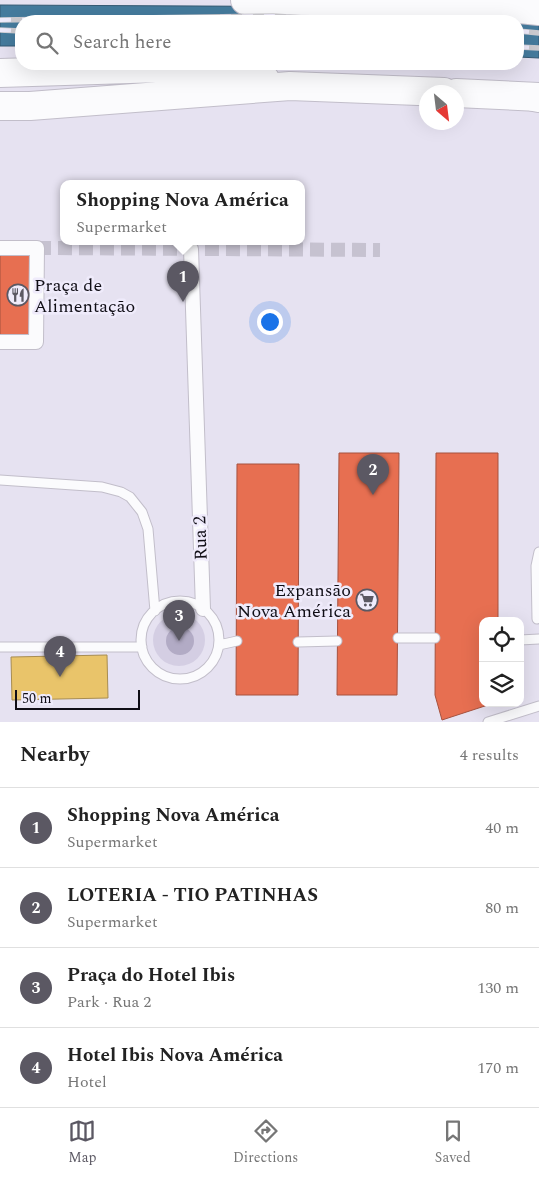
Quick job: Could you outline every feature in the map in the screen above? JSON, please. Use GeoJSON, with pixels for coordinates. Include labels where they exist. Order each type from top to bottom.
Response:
{"type":"FeatureCollection","features":[{"type":"Feature","properties":{"kind":"main road"},"geometry":{"type":"LineString","coordinates":[[245,0],[455,4],[539,11]]}},
{"type":"Feature","properties":{"kind":"main road"},"geometry":{"type":"LineString","coordinates":[[0,73],[116,70]]}},
{"type":"Feature","properties":{"kind":"main road"},"geometry":{"type":"LineString","coordinates":[[223,70],[290,86]]}},
{"type":"Feature","properties":{"kind":"main road"},"geometry":{"type":"LineString","coordinates":[[0,106],[30,106],[290,86],[419,91]]}},
{"type":"Feature","properties":{"kind":"main road"},"geometry":{"type":"LineString","coordinates":[[464,93],[537,97]]}},
{"type":"Feature","properties":{"kind":"street"},"geometry":{"type":"LineString","coordinates":[[0,248],[37,248],[36,342],[0,342]]}},
{"type":"Feature","properties":{"kind":"street","name":"Rua 2"},"geometry":{"type":"LineString","coordinates":[[191,249],[203,609]]}},
{"type":"Feature","properties":{"kind":"lane"},"geometry":{"type":"LineString","coordinates":[[0,480],[102,487],[121,492],[130,497],[142,512],[148,529],[155,611]]}},
{"type":"Feature","properties":{"kind":"lane"},"geometry":{"type":"LineString","coordinates":[[537,619],[536,566],[539,552]]}},
{"type":"Feature","properties":{"kind":"lane"},"geometry":{"type":"LineString","coordinates":[[179,602],[195,605],[203,609],[216,624],[219,645],[216,655],[206,669],[197,676],[176,679],[158,673],[147,661],[142,647],[143,629],[146,622],[162,606],[179,602]]}},
{"type":"Feature","properties":{"kind":"lane"},"geometry":{"type":"LineString","coordinates":[[398,638],[435,638]]}},
{"type":"Feature","properties":{"kind":"lane"},"geometry":{"type":"LineString","coordinates":[[524,640],[539,639]]}},
{"type":"Feature","properties":{"kind":"lane"},"geometry":{"type":"LineString","coordinates":[[298,642],[337,640]]}},
{"type":"Feature","properties":{"kind":"lane"},"geometry":{"type":"LineString","coordinates":[[219,645],[236,641]]}},
{"type":"Feature","properties":{"kind":"lane"},"geometry":{"type":"LineString","coordinates":[[0,647],[142,647]]}},
{"type":"Feature","properties":{"kind":"lane"},"geometry":{"type":"LineString","coordinates":[[488,722],[505,719],[539,706]]}},
{"type":"Feature","properties":{"kind":"shaded area"},"geometry":{"type":"Polygon","coordinates":[[[174,614],[184,614],[198,621],[205,635],[205,645],[198,659],[184,666],[174,666],[164,662],[157,655],[153,645],[153,635],[157,625],[164,618],[174,614]]]}},
{"type":"Feature","properties":{"kind":"shaded area"},"geometry":{"type":"Polygon","coordinates":[[[180,627],[190,631],[194,641],[190,651],[180,655],[170,651],[166,641],[170,631],[180,627]]]}},
{"type":"Feature","properties":{"kind":"building: Homes"},"geometry":{"type":"Polygon","coordinates":[[[107,655],[108,698],[12,700],[11,657],[107,655]]]}},
{"type":"Feature","properties":{"kind":"building: Shops","name":"Praça de Alimentação"},"geometry":{"type":"Polygon","coordinates":[[[0,248],[37,248],[36,342],[0,342],[0,248]]]}},
{"type":"Feature","properties":{"kind":"building: Shops"},"geometry":{"type":"Polygon","coordinates":[[[339,453],[399,453],[397,695],[337,695],[339,453]]]}},
{"type":"Feature","properties":{"kind":"building: Shops"},"geometry":{"type":"Polygon","coordinates":[[[436,453],[498,453],[498,617],[479,617],[479,707],[482,707],[442,720],[435,695],[436,453]]]}},
{"type":"Feature","properties":{"kind":"building: Shops"},"geometry":{"type":"Polygon","coordinates":[[[237,464],[299,464],[298,695],[236,695],[237,464]]]}},
{"type":"Feature","properties":{"kind":"building: Public"},"geometry":{"type":"Polygon","coordinates":[[[0,5],[387,7],[498,15],[15,15],[15,46],[0,46],[0,5]]]}},
{"type":"Feature","properties":{"kind":"building: Public"},"geometry":{"type":"Polygon","coordinates":[[[524,17],[539,18],[539,58],[524,57],[524,17]]]}},
{"type":"Feature","properties":{"kind":"tunnel"},"geometry":{"type":"LineString","coordinates":[[37,248],[380,250]]}},
{"type":"Feature","properties":{"kind":"railway"},"geometry":{"type":"LineString","coordinates":[[0,20],[15,20]]}},
{"type":"Feature","properties":{"kind":"railway"},"geometry":{"type":"LineString","coordinates":[[0,30],[15,31]]}},
{"type":"Feature","properties":{"kind":"railway"},"geometry":{"type":"LineString","coordinates":[[524,32],[539,33]]}},
{"type":"Feature","properties":{"kind":"railway"},"geometry":{"type":"LineString","coordinates":[[524,47],[539,48]]}},
{"type":"Feature","properties":{"kind":"place","name":"Praça de Alimentação"},"geometry":{"type":"Point","coordinates":[18,295]}},
{"type":"Feature","properties":{"kind":"place","name":"Shopping Nova América"},"geometry":{"type":"Point","coordinates":[183,302]}},
{"type":"Feature","properties":{"kind":"place","name":"LOTERIA - TIO PATINHAS"},"geometry":{"type":"Point","coordinates":[373,495]}},
{"type":"Feature","properties":{"kind":"place","name":"Expansão Nova América"},"geometry":{"type":"Point","coordinates":[367,600]}},
{"type":"Feature","properties":{"kind":"place","name":"Praça do Hotel Ibis"},"geometry":{"type":"Point","coordinates":[179,641]}},
{"type":"Feature","properties":{"kind":"place","name":"Hotel Ibis Nova América"},"geometry":{"type":"Point","coordinates":[60,677]}}]}
